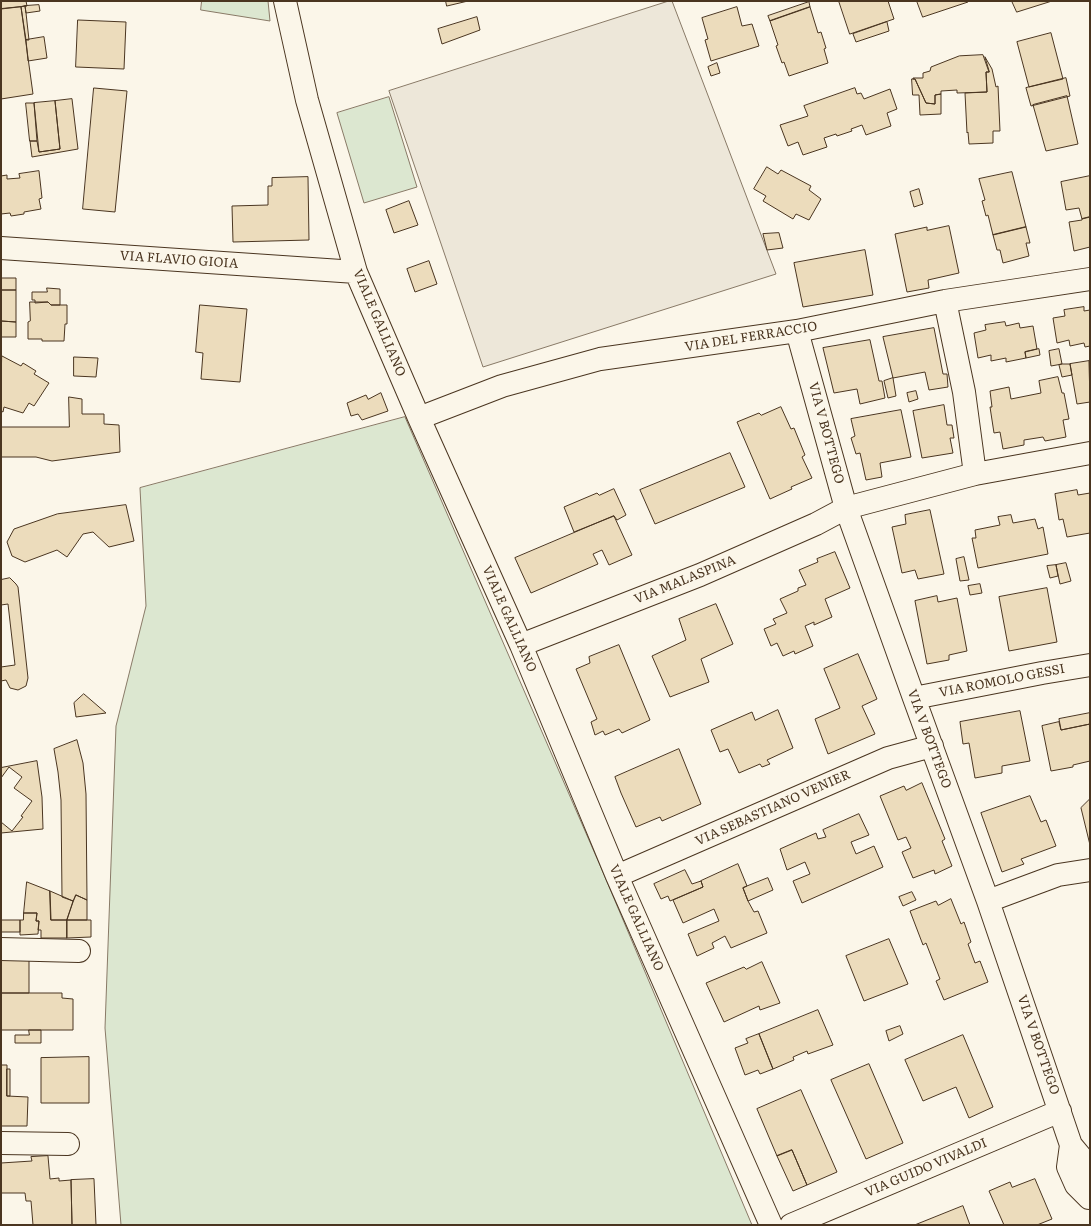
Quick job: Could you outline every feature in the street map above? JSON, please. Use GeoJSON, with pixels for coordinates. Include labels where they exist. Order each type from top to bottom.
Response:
{"type":"FeatureCollection","features":[{"type":"Feature","properties":{"kind":"street","name":"VIALE GALLIANO"},"geometry":{"type":"LineString","coordinates":[[285,1],[307,100],[356,272],[419,418],[521,645],[617,876],[771,1225]]}},
{"type":"Feature","properties":{"kind":"street","name":"VIA FLAVIO GIOIA"},"geometry":{"type":"LineString","coordinates":[[1,248],[356,272]]}},
{"type":"Feature","properties":{"kind":"street","name":"VIA DEL FERRACCIO"},"geometry":{"type":"LineString","coordinates":[[419,418],[502,386],[600,359],[797,331],[945,301],[1090,279]]}},
{"type":"Feature","properties":{"kind":"street"},"geometry":{"type":"LineString","coordinates":[[945,301],[964,392],[975,474]]}},
{"type":"Feature","properties":{"kind":"street","name":"VIA V BOTTEGO"},"geometry":{"type":"LineString","coordinates":[[797,331],[846,508],[988,901],[1072,1145],[1068,1167],[1076,1185],[1090,1191]]}},
{"type":"Feature","properties":{"kind":"street","name":"VIA MALASPINA"},"geometry":{"type":"LineString","coordinates":[[521,645],[700,575],[816,524],[846,508],[975,474],[1090,453]]}},
{"type":"Feature","properties":{"kind":"street","name":"VIA ROMOLO GESSI"},"geometry":{"type":"LineString","coordinates":[[914,698],[1034,674],[1090,665]]}},
{"type":"Feature","properties":{"kind":"street","name":"VIA SEBASTIANO VENIER"},"geometry":{"type":"LineString","coordinates":[[617,876],[888,758],[932,746]]}},
{"type":"Feature","properties":{"kind":"street"},"geometry":{"type":"LineString","coordinates":[[988,901],[1058,875],[1090,870]]}},
{"type":"Feature","properties":{"kind":"street"},"geometry":{"type":"LineString","coordinates":[[1,949],[78,951]]}},
{"type":"Feature","properties":{"kind":"street","name":"VIA GUIDO VIVALDI"},"geometry":{"type":"LineString","coordinates":[[791,1225],[1060,1111]]}},
{"type":"Feature","properties":{"kind":"street"},"geometry":{"type":"LineString","coordinates":[[1,1143],[68,1144]]}},
{"type":"Feature","properties":{"kind":"green space"},"geometry":{"type":"Polygon","coordinates":[[[202,1],[268,1],[270,21],[201,10],[202,1]]]}},
{"type":"Feature","properties":{"kind":"green space"},"geometry":{"type":"Polygon","coordinates":[[[389,97],[417,187],[364,203],[337,113],[389,97]]]}},
{"type":"Feature","properties":{"kind":"green space"},"geometry":{"type":"Polygon","coordinates":[[[405,417],[599,863],[752,1225],[121,1225],[105,1028],[116,726],[146,606],[140,488],[405,417]]]}},
{"type":"Feature","properties":{"kind":"shaded area"},"geometry":{"type":"Polygon","coordinates":[[[672,1],[776,274],[483,367],[389,91],[672,1]]]}},
{"type":"Feature","properties":{"kind":"building"},"geometry":{"type":"Polygon","coordinates":[[[1,1],[26,1],[27,6],[1,9],[1,1]]]}},
{"type":"Feature","properties":{"kind":"building"},"geometry":{"type":"Polygon","coordinates":[[[446,1],[468,1],[447,6],[446,1]]]}},
{"type":"Feature","properties":{"kind":"building"},"geometry":{"type":"Polygon","coordinates":[[[839,1],[888,1],[894,19],[850,34],[839,1]]]}},
{"type":"Feature","properties":{"kind":"building"},"geometry":{"type":"Polygon","coordinates":[[[917,1],[968,1],[968,2],[923,17],[917,1]]]}},
{"type":"Feature","properties":{"kind":"building"},"geometry":{"type":"Polygon","coordinates":[[[1012,1],[1052,1],[1017,12],[1012,1]]]}},
{"type":"Feature","properties":{"kind":"building"},"geometry":{"type":"Polygon","coordinates":[[[809,2],[810,7],[770,21],[768,16],[809,2]]]}},
{"type":"Feature","properties":{"kind":"building"},"geometry":{"type":"Polygon","coordinates":[[[39,5],[40,11],[26,13],[25,6],[39,5]]]}},
{"type":"Feature","properties":{"kind":"building"},"geometry":{"type":"Polygon","coordinates":[[[25,6],[29,40],[26,40],[21,7],[25,6]]]}},
{"type":"Feature","properties":{"kind":"building"},"geometry":{"type":"Polygon","coordinates":[[[21,7],[33,94],[1,99],[1,9],[21,7]]]}},
{"type":"Feature","properties":{"kind":"building"},"geometry":{"type":"Polygon","coordinates":[[[737,7],[742,26],[752,24],[759,46],[711,61],[705,40],[708,39],[702,18],[737,7]]]}},
{"type":"Feature","properties":{"kind":"building"},"geometry":{"type":"Polygon","coordinates":[[[810,7],[818,33],[821,32],[826,48],[824,49],[828,63],[789,76],[784,62],[782,63],[776,46],[778,45],[770,21],[810,7]]]}},
{"type":"Feature","properties":{"kind":"building"},"geometry":{"type":"Polygon","coordinates":[[[477,17],[480,30],[442,44],[438,29],[477,17]]]}},
{"type":"Feature","properties":{"kind":"building"},"geometry":{"type":"Polygon","coordinates":[[[78,20],[126,22],[124,69],[76,67],[78,20]]]}},
{"type":"Feature","properties":{"kind":"building"},"geometry":{"type":"Polygon","coordinates":[[[887,22],[889,31],[856,42],[853,34],[887,22]]]}},
{"type":"Feature","properties":{"kind":"building"},"geometry":{"type":"Polygon","coordinates":[[[1051,33],[1063,79],[1029,87],[1017,42],[1051,33]]]}},
{"type":"Feature","properties":{"kind":"building"},"geometry":{"type":"Polygon","coordinates":[[[44,37],[47,58],[28,61],[26,40],[44,37]]]}},
{"type":"Feature","properties":{"kind":"building"},"geometry":{"type":"Polygon","coordinates":[[[983,55],[989,72],[986,72],[987,92],[957,93],[957,90],[941,91],[941,94],[935,95],[935,104],[926,103],[915,79],[913,78],[923,78],[923,73],[930,71],[931,67],[959,56],[983,55]]]}},
{"type":"Feature","properties":{"kind":"building"},"geometry":{"type":"Polygon","coordinates":[[[985,57],[992,69],[996,87],[998,86],[1000,131],[993,131],[993,143],[969,144],[965,93],[987,92],[986,72],[989,72],[985,57]]]}},
{"type":"Feature","properties":{"kind":"building"},"geometry":{"type":"Polygon","coordinates":[[[717,63],[720,73],[711,76],[708,67],[717,63]]]}},
{"type":"Feature","properties":{"kind":"building"},"geometry":{"type":"Polygon","coordinates":[[[1066,78],[1070,96],[1031,106],[1026,88],[1066,78]]]}},
{"type":"Feature","properties":{"kind":"building"},"geometry":{"type":"Polygon","coordinates":[[[912,79],[915,79],[926,103],[935,104],[935,95],[941,94],[941,114],[920,115],[919,95],[913,95],[912,79]]]}},
{"type":"Feature","properties":{"kind":"building"},"geometry":{"type":"Polygon","coordinates":[[[94,88],[127,91],[115,212],[83,209],[94,88]]]}},
{"type":"Feature","properties":{"kind":"building"},"geometry":{"type":"Polygon","coordinates":[[[855,88],[857,94],[861,93],[864,99],[890,89],[897,109],[887,113],[891,126],[866,135],[862,125],[851,129],[852,131],[837,136],[836,134],[824,138],[827,147],[803,155],[798,142],[788,146],[780,125],[808,116],[804,106],[855,88]]]}},
{"type":"Feature","properties":{"kind":"building"},"geometry":{"type":"Polygon","coordinates":[[[1067,96],[1078,144],[1046,151],[1033,105],[1067,96]]]}},
{"type":"Feature","properties":{"kind":"building"},"geometry":{"type":"Polygon","coordinates":[[[72,99],[78,149],[32,157],[30,141],[37,141],[39,152],[60,149],[55,101],[72,99]]]}},
{"type":"Feature","properties":{"kind":"building"},"geometry":{"type":"Polygon","coordinates":[[[55,101],[60,149],[39,152],[34,103],[55,101]]]}},
{"type":"Feature","properties":{"kind":"building"},"geometry":{"type":"Polygon","coordinates":[[[26,103],[34,103],[37,141],[30,141],[26,103]]]}},
{"type":"Feature","properties":{"kind":"building"},"geometry":{"type":"Polygon","coordinates":[[[767,167],[778,174],[781,170],[811,186],[809,190],[821,199],[809,220],[796,214],[793,219],[763,201],[766,196],[754,189],[767,167]]]}},
{"type":"Feature","properties":{"kind":"building"},"geometry":{"type":"Polygon","coordinates":[[[39,171],[42,198],[39,199],[41,209],[11,216],[10,213],[1,214],[1,176],[7,175],[7,179],[20,178],[19,174],[39,171]]]}},
{"type":"Feature","properties":{"kind":"building"},"geometry":{"type":"Polygon","coordinates":[[[1012,172],[1026,227],[993,235],[988,215],[986,216],[982,201],[985,200],[979,179],[1012,172]]]}},
{"type":"Feature","properties":{"kind":"building"},"geometry":{"type":"Polygon","coordinates":[[[1090,176],[1090,217],[1082,219],[1079,208],[1066,210],[1061,182],[1090,176]]]}},
{"type":"Feature","properties":{"kind":"building"},"geometry":{"type":"Polygon","coordinates":[[[308,177],[309,240],[233,242],[232,206],[268,205],[268,186],[272,186],[272,178],[308,177]]]}},
{"type":"Feature","properties":{"kind":"building"},"geometry":{"type":"Polygon","coordinates":[[[919,189],[923,204],[914,207],[910,192],[919,189]]]}},
{"type":"Feature","properties":{"kind":"building"},"geometry":{"type":"Polygon","coordinates":[[[409,201],[418,225],[394,233],[386,210],[409,201]]]}},
{"type":"Feature","properties":{"kind":"building"},"geometry":{"type":"Polygon","coordinates":[[[1090,217],[1090,247],[1074,251],[1069,222],[1090,217]]]}},
{"type":"Feature","properties":{"kind":"building"},"geometry":{"type":"Polygon","coordinates":[[[949,226],[959,273],[928,280],[929,288],[907,292],[895,234],[927,227],[927,230],[949,226]]]}},
{"type":"Feature","properties":{"kind":"building"},"geometry":{"type":"Polygon","coordinates":[[[1026,227],[1030,243],[1026,243],[1029,256],[1003,263],[1000,250],[997,250],[993,235],[1026,227]]]}},
{"type":"Feature","properties":{"kind":"building"},"geometry":{"type":"Polygon","coordinates":[[[779,233],[783,248],[767,250],[763,234],[779,233]]]}},
{"type":"Feature","properties":{"kind":"building"},"geometry":{"type":"Polygon","coordinates":[[[865,250],[873,295],[803,307],[794,263],[865,250]]]}},
{"type":"Feature","properties":{"kind":"building"},"geometry":{"type":"Polygon","coordinates":[[[429,261],[437,284],[415,292],[407,269],[429,261]]]}},
{"type":"Feature","properties":{"kind":"building"},"geometry":{"type":"Polygon","coordinates":[[[1,278],[16,278],[16,290],[1,290],[1,278]]]}},
{"type":"Feature","properties":{"kind":"building"},"geometry":{"type":"Polygon","coordinates":[[[47,288],[60,289],[60,305],[51,305],[48,302],[35,303],[35,300],[32,300],[32,292],[47,292],[47,288]]]}},
{"type":"Feature","properties":{"kind":"building"},"geometry":{"type":"Polygon","coordinates":[[[1,290],[16,290],[16,322],[1,321],[1,290]]]}},
{"type":"Feature","properties":{"kind":"building"},"geometry":{"type":"Polygon","coordinates":[[[30,302],[48,302],[51,305],[67,305],[67,324],[65,324],[64,341],[42,341],[42,339],[28,339],[30,302]]]}},
{"type":"Feature","properties":{"kind":"building"},"geometry":{"type":"Polygon","coordinates":[[[200,305],[247,309],[240,382],[201,379],[203,353],[196,352],[200,305]]]}},
{"type":"Feature","properties":{"kind":"building"},"geometry":{"type":"Polygon","coordinates":[[[1084,307],[1084,311],[1090,310],[1090,346],[1085,347],[1084,343],[1070,346],[1069,340],[1057,343],[1053,318],[1065,316],[1064,310],[1084,307]]]}},
{"type":"Feature","properties":{"kind":"building"},"geometry":{"type":"Polygon","coordinates":[[[1,321],[16,322],[16,337],[1,337],[1,321]]]}},
{"type":"Feature","properties":{"kind":"building"},"geometry":{"type":"Polygon","coordinates":[[[1005,322],[1006,326],[1019,323],[1020,328],[1033,326],[1037,349],[1025,352],[1026,358],[1006,362],[1006,358],[991,361],[991,355],[978,358],[974,333],[986,330],[985,325],[1005,322]]]}},
{"type":"Feature","properties":{"kind":"building"},"geometry":{"type":"Polygon","coordinates":[[[934,328],[943,374],[947,374],[948,387],[929,390],[925,372],[893,378],[883,337],[934,328]]]}},
{"type":"Feature","properties":{"kind":"building"},"geometry":{"type":"Polygon","coordinates":[[[870,340],[879,381],[882,381],[885,398],[860,404],[857,389],[834,393],[823,348],[870,340]]]}},
{"type":"Feature","properties":{"kind":"building"},"geometry":{"type":"Polygon","coordinates":[[[1039,349],[1040,355],[1026,358],[1025,352],[1039,349]]]}},
{"type":"Feature","properties":{"kind":"building"},"geometry":{"type":"Polygon","coordinates":[[[1059,349],[1062,364],[1051,366],[1049,351],[1059,349]]]}},
{"type":"Feature","properties":{"kind":"building"},"geometry":{"type":"Polygon","coordinates":[[[2,356],[21,366],[23,363],[36,371],[34,374],[49,383],[34,406],[29,403],[23,413],[4,407],[3,412],[1,411],[2,356]]]}},
{"type":"Feature","properties":{"kind":"building"},"geometry":{"type":"Polygon","coordinates":[[[74,357],[98,358],[96,377],[74,376],[74,357]]]}},
{"type":"Feature","properties":{"kind":"building"},"geometry":{"type":"Polygon","coordinates":[[[1089,361],[1090,402],[1077,404],[1070,364],[1089,361]]]}},
{"type":"Feature","properties":{"kind":"building"},"geometry":{"type":"Polygon","coordinates":[[[1070,364],[1072,375],[1062,377],[1059,365],[1070,364]]]}},
{"type":"Feature","properties":{"kind":"building"},"geometry":{"type":"Polygon","coordinates":[[[1058,377],[1062,393],[1064,393],[1069,419],[1063,420],[1066,437],[1045,441],[1043,437],[1024,440],[1024,445],[1003,449],[1000,432],[994,433],[990,407],[992,407],[990,391],[1009,387],[1011,399],[1041,393],[1039,381],[1058,377]]]}},
{"type":"Feature","properties":{"kind":"building"},"geometry":{"type":"Polygon","coordinates":[[[893,378],[896,396],[888,398],[884,381],[893,378]]]}},
{"type":"Feature","properties":{"kind":"building"},"geometry":{"type":"Polygon","coordinates":[[[916,391],[918,399],[909,402],[907,393],[916,391]]]}},
{"type":"Feature","properties":{"kind":"building"},"geometry":{"type":"Polygon","coordinates":[[[381,393],[388,411],[362,420],[358,414],[351,416],[347,403],[366,395],[368,399],[381,393]]]}},
{"type":"Feature","properties":{"kind":"building"},"geometry":{"type":"Polygon","coordinates":[[[69,397],[82,399],[82,414],[104,414],[104,424],[119,425],[120,452],[52,461],[36,457],[1,457],[1,427],[69,427],[69,397]]]}},
{"type":"Feature","properties":{"kind":"building"},"geometry":{"type":"Polygon","coordinates":[[[944,405],[947,425],[952,425],[954,438],[950,438],[953,453],[922,458],[913,411],[944,405]]]}},
{"type":"Feature","properties":{"kind":"building"},"geometry":{"type":"Polygon","coordinates":[[[781,407],[791,429],[794,428],[805,455],[802,457],[812,478],[791,487],[792,489],[770,499],[737,422],[759,413],[761,415],[781,407]]]}},
{"type":"Feature","properties":{"kind":"building"},"geometry":{"type":"Polygon","coordinates":[[[901,410],[911,457],[880,463],[882,477],[866,480],[860,453],[856,454],[851,438],[855,436],[851,419],[901,410]]]}},
{"type":"Feature","properties":{"kind":"building"},"geometry":{"type":"Polygon","coordinates":[[[730,453],[745,487],[655,524],[640,490],[730,453]]]}},
{"type":"Feature","properties":{"kind":"building"},"geometry":{"type":"Polygon","coordinates":[[[614,489],[626,515],[617,520],[614,516],[574,532],[564,507],[597,493],[599,495],[614,489]]]}},
{"type":"Feature","properties":{"kind":"building"},"geometry":{"type":"Polygon","coordinates":[[[1077,490],[1078,495],[1090,493],[1090,533],[1067,537],[1063,519],[1059,520],[1055,494],[1077,490]]]}},
{"type":"Feature","properties":{"kind":"building"},"geometry":{"type":"Polygon","coordinates":[[[126,505],[134,541],[109,547],[93,532],[83,534],[67,557],[57,550],[25,562],[12,556],[7,542],[14,529],[57,514],[126,505]]]}},
{"type":"Feature","properties":{"kind":"building"},"geometry":{"type":"Polygon","coordinates":[[[930,510],[944,574],[918,579],[915,570],[902,573],[892,527],[906,524],[905,515],[930,510]]]}},
{"type":"Feature","properties":{"kind":"building"},"geometry":{"type":"Polygon","coordinates":[[[1011,515],[1013,523],[1035,519],[1038,529],[1043,527],[1048,554],[978,568],[972,538],[976,538],[975,530],[1000,525],[998,517],[1011,515]]]}},
{"type":"Feature","properties":{"kind":"building"},"geometry":{"type":"Polygon","coordinates":[[[614,516],[632,555],[609,565],[602,550],[593,554],[598,564],[531,593],[515,558],[614,516]]]}},
{"type":"Feature","properties":{"kind":"building"},"geometry":{"type":"Polygon","coordinates":[[[835,552],[850,588],[825,599],[832,617],[814,625],[814,622],[805,626],[813,646],[795,654],[794,651],[783,656],[777,643],[771,646],[764,629],[776,624],[773,619],[787,613],[780,599],[798,591],[798,588],[806,585],[799,570],[818,562],[817,559],[835,552]]]}},
{"type":"Feature","properties":{"kind":"building"},"geometry":{"type":"Polygon","coordinates":[[[964,557],[969,580],[960,581],[956,559],[964,557]]]}},
{"type":"Feature","properties":{"kind":"building"},"geometry":{"type":"Polygon","coordinates":[[[1066,563],[1071,581],[1060,584],[1056,565],[1066,563]]]}},
{"type":"Feature","properties":{"kind":"building"},"geometry":{"type":"Polygon","coordinates":[[[1056,565],[1058,576],[1050,578],[1047,566],[1056,565]]]}},
{"type":"Feature","properties":{"kind":"building"},"geometry":{"type":"Polygon","coordinates":[[[10,578],[18,587],[28,678],[26,686],[18,690],[10,688],[6,680],[1,681],[1,667],[15,665],[8,604],[1,605],[1,580],[10,578]]]}},
{"type":"Feature","properties":{"kind":"building"},"geometry":{"type":"Polygon","coordinates":[[[980,584],[982,593],[970,595],[968,586],[980,584]]]}},
{"type":"Feature","properties":{"kind":"building"},"geometry":{"type":"Polygon","coordinates":[[[1047,588],[1057,642],[1009,651],[999,597],[1047,588]]]}},
{"type":"Feature","properties":{"kind":"building"},"geometry":{"type":"Polygon","coordinates":[[[937,596],[938,602],[957,598],[967,651],[949,655],[949,660],[927,664],[915,601],[937,596]]]}},
{"type":"Feature","properties":{"kind":"building"},"geometry":{"type":"Polygon","coordinates":[[[716,604],[733,644],[701,659],[709,682],[670,697],[652,656],[686,640],[679,619],[716,604]]]}},
{"type":"Feature","properties":{"kind":"building"},"geometry":{"type":"Polygon","coordinates":[[[619,645],[650,720],[622,733],[619,729],[605,735],[603,731],[595,735],[591,722],[597,719],[576,669],[590,663],[589,657],[619,645]]]}},
{"type":"Feature","properties":{"kind":"building"},"geometry":{"type":"Polygon","coordinates":[[[858,654],[877,699],[862,706],[875,734],[828,754],[815,719],[840,708],[824,669],[858,654]]]}},
{"type":"Feature","properties":{"kind":"building"},"geometry":{"type":"Polygon","coordinates":[[[84,694],[106,713],[76,717],[74,703],[84,694]]]}},
{"type":"Feature","properties":{"kind":"building"},"geometry":{"type":"Polygon","coordinates":[[[778,710],[793,748],[767,760],[770,764],[762,767],[760,764],[739,773],[728,749],[720,752],[711,730],[752,712],[755,720],[778,710]]]}},
{"type":"Feature","properties":{"kind":"building"},"geometry":{"type":"Polygon","coordinates":[[[1020,711],[1030,761],[1002,766],[1002,773],[975,778],[969,743],[963,744],[960,722],[1020,711]]]}},
{"type":"Feature","properties":{"kind":"building"},"geometry":{"type":"Polygon","coordinates":[[[1090,713],[1090,724],[1061,730],[1059,719],[1090,713]]]}},
{"type":"Feature","properties":{"kind":"building"},"geometry":{"type":"Polygon","coordinates":[[[1059,722],[1061,730],[1090,724],[1090,761],[1073,765],[1073,767],[1051,771],[1042,726],[1059,722]]]}},
{"type":"Feature","properties":{"kind":"building"},"geometry":{"type":"Polygon","coordinates":[[[77,740],[83,763],[86,794],[87,900],[76,895],[73,901],[62,897],[61,800],[54,749],[77,740]]]}},
{"type":"Feature","properties":{"kind":"building"},"geometry":{"type":"Polygon","coordinates":[[[679,749],[701,804],[662,821],[660,817],[636,827],[615,777],[679,749]]]}},
{"type":"Feature","properties":{"kind":"building"},"geometry":{"type":"Polygon","coordinates":[[[37,761],[42,797],[43,829],[1,833],[1,822],[12,831],[23,817],[21,816],[32,801],[14,788],[22,777],[9,767],[1,778],[1,768],[37,761]]]}},
{"type":"Feature","properties":{"kind":"building"},"geometry":{"type":"Polygon","coordinates":[[[922,783],[945,839],[942,841],[952,866],[935,874],[934,870],[913,878],[902,852],[911,848],[906,837],[898,840],[880,796],[904,786],[906,790],[922,783]]]}},
{"type":"Feature","properties":{"kind":"building"},"geometry":{"type":"Polygon","coordinates":[[[1030,796],[1041,822],[1046,820],[1056,846],[1021,859],[1024,864],[1002,872],[981,813],[1030,796]]]}},
{"type":"Feature","properties":{"kind":"building"},"geometry":{"type":"Polygon","coordinates":[[[1090,799],[1090,845],[1081,808],[1090,799]]]}},
{"type":"Feature","properties":{"kind":"building"},"geometry":{"type":"Polygon","coordinates":[[[859,814],[869,835],[851,842],[856,854],[874,846],[883,867],[802,903],[793,881],[810,874],[805,862],[787,870],[780,849],[816,833],[818,839],[826,837],[823,830],[859,814]]]}},
{"type":"Feature","properties":{"kind":"building"},"geometry":{"type":"Polygon","coordinates":[[[738,864],[747,886],[743,888],[748,901],[754,912],[758,911],[767,933],[731,948],[725,936],[712,943],[714,948],[697,956],[688,934],[719,921],[714,909],[683,923],[673,900],[703,887],[701,881],[738,864]]]}},
{"type":"Feature","properties":{"kind":"building"},"geometry":{"type":"Polygon","coordinates":[[[685,870],[692,884],[701,881],[703,887],[670,901],[668,896],[661,899],[654,884],[685,870]]]}},
{"type":"Feature","properties":{"kind":"building"},"geometry":{"type":"Polygon","coordinates":[[[768,878],[773,890],[748,901],[743,888],[768,878]]]}},
{"type":"Feature","properties":{"kind":"building"},"geometry":{"type":"Polygon","coordinates":[[[27,882],[50,891],[51,920],[67,920],[67,938],[41,938],[41,930],[38,930],[39,921],[36,921],[37,913],[24,913],[27,882]]]}},
{"type":"Feature","properties":{"kind":"building"},"geometry":{"type":"Polygon","coordinates":[[[50,891],[73,901],[67,920],[51,920],[50,891]]]}},
{"type":"Feature","properties":{"kind":"building"},"geometry":{"type":"Polygon","coordinates":[[[912,892],[916,900],[903,906],[899,897],[912,892]]]}},
{"type":"Feature","properties":{"kind":"building"},"geometry":{"type":"Polygon","coordinates":[[[76,895],[87,900],[87,920],[67,920],[76,895]]]}},
{"type":"Feature","properties":{"kind":"building"},"geometry":{"type":"Polygon","coordinates":[[[951,899],[961,924],[964,922],[971,942],[968,944],[975,963],[980,961],[988,982],[944,1000],[936,981],[940,979],[926,943],[923,945],[910,911],[936,901],[938,905],[951,899]]]}},
{"type":"Feature","properties":{"kind":"building"},"geometry":{"type":"Polygon","coordinates":[[[24,913],[37,913],[36,921],[39,921],[38,934],[20,935],[20,920],[23,920],[24,913]]]}},
{"type":"Feature","properties":{"kind":"building"},"geometry":{"type":"Polygon","coordinates":[[[1,920],[20,920],[20,932],[1,932],[1,920]]]}},
{"type":"Feature","properties":{"kind":"building"},"geometry":{"type":"Polygon","coordinates":[[[67,920],[91,920],[91,937],[67,938],[67,920]]]}},
{"type":"Feature","properties":{"kind":"building"},"geometry":{"type":"Polygon","coordinates":[[[889,939],[908,984],[864,1001],[846,956],[889,939]]]}},
{"type":"Feature","properties":{"kind":"building"},"geometry":{"type":"Polygon","coordinates":[[[1,956],[29,956],[29,993],[1,993],[1,956]]]}},
{"type":"Feature","properties":{"kind":"building"},"geometry":{"type":"Polygon","coordinates":[[[762,962],[780,1003],[760,1010],[759,1006],[724,1022],[706,983],[744,967],[746,969],[762,962]]]}},
{"type":"Feature","properties":{"kind":"building"},"geometry":{"type":"Polygon","coordinates":[[[1,993],[62,993],[62,998],[73,999],[73,1030],[1,1030],[1,993]]]}},
{"type":"Feature","properties":{"kind":"building"},"geometry":{"type":"Polygon","coordinates":[[[818,1010],[833,1045],[808,1054],[807,1051],[793,1057],[794,1060],[773,1069],[759,1034],[818,1010]]]}},
{"type":"Feature","properties":{"kind":"building"},"geometry":{"type":"Polygon","coordinates":[[[900,1026],[903,1034],[889,1041],[886,1031],[900,1026]]]}},
{"type":"Feature","properties":{"kind":"building"},"geometry":{"type":"Polygon","coordinates":[[[29,1030],[41,1030],[41,1043],[15,1043],[15,1035],[29,1035],[29,1030]]]}},
{"type":"Feature","properties":{"kind":"building"},"geometry":{"type":"Polygon","coordinates":[[[759,1034],[773,1069],[760,1074],[758,1070],[745,1075],[735,1048],[748,1043],[746,1039],[759,1034]]]}},
{"type":"Feature","properties":{"kind":"building"},"geometry":{"type":"Polygon","coordinates":[[[963,1035],[993,1107],[969,1118],[956,1087],[923,1101],[905,1060],[963,1035]]]}},
{"type":"Feature","properties":{"kind":"building"},"geometry":{"type":"Polygon","coordinates":[[[89,1057],[89,1103],[41,1103],[41,1058],[89,1057]]]}},
{"type":"Feature","properties":{"kind":"building"},"geometry":{"type":"Polygon","coordinates":[[[869,1064],[903,1143],[866,1159],[831,1080],[869,1064]]]}},
{"type":"Feature","properties":{"kind":"building"},"geometry":{"type":"Polygon","coordinates":[[[1,1065],[7,1065],[7,1096],[28,1097],[27,1126],[1,1126],[1,1065]]]}},
{"type":"Feature","properties":{"kind":"building"},"geometry":{"type":"Polygon","coordinates":[[[7,1069],[10,1069],[10,1096],[7,1096],[7,1069]]]}},
{"type":"Feature","properties":{"kind":"building"},"geometry":{"type":"Polygon","coordinates":[[[801,1090],[837,1172],[807,1185],[792,1150],[777,1156],[757,1109],[801,1090]]]}},
{"type":"Feature","properties":{"kind":"building"},"geometry":{"type":"Polygon","coordinates":[[[792,1150],[807,1185],[793,1191],[777,1156],[792,1150]]]}},
{"type":"Feature","properties":{"kind":"building"},"geometry":{"type":"Polygon","coordinates":[[[48,1156],[50,1179],[59,1178],[59,1181],[71,1180],[72,1225],[33,1225],[31,1201],[26,1201],[25,1193],[1,1193],[1,1163],[32,1161],[31,1157],[48,1156]]]}},
{"type":"Feature","properties":{"kind":"building"},"geometry":{"type":"Polygon","coordinates":[[[94,1179],[96,1225],[72,1225],[71,1180],[94,1179]]]}},
{"type":"Feature","properties":{"kind":"building"},"geometry":{"type":"Polygon","coordinates":[[[1035,1179],[1052,1219],[1037,1225],[1004,1225],[989,1191],[1010,1182],[1012,1187],[1035,1179]]]}},
{"type":"Feature","properties":{"kind":"building"},"geometry":{"type":"Polygon","coordinates":[[[963,1206],[970,1225],[915,1225],[963,1206]]]}}]}
